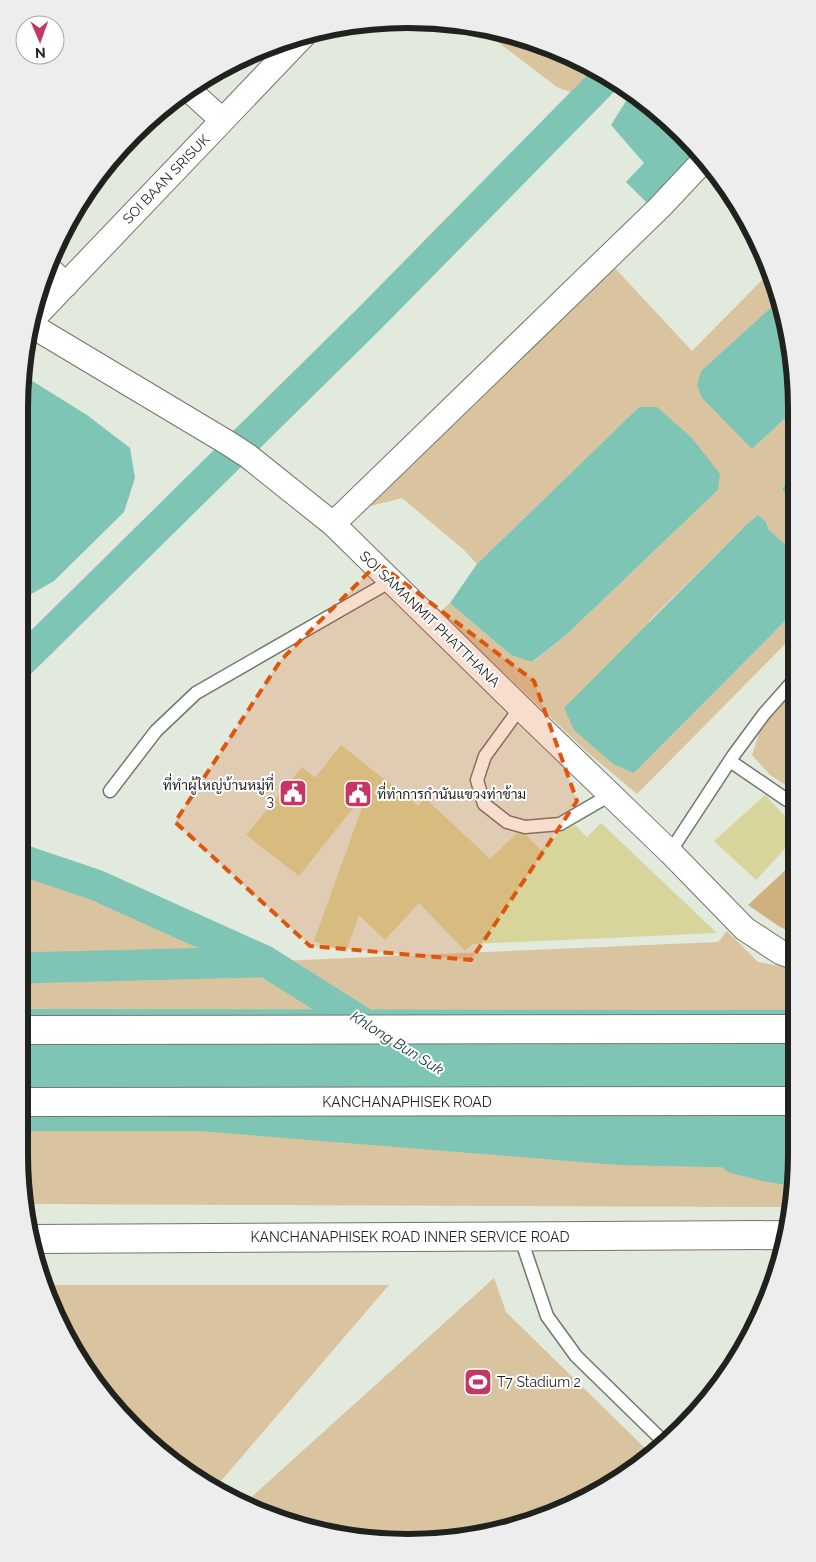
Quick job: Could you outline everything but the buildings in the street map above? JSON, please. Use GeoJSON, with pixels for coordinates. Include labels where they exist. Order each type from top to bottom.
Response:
{"type":"FeatureCollection","features":[{"type":"Feature","properties":{"kind":"main road"},"geometry":{"type":"LineString","coordinates":[[28,1030],[788,1028]]}},
{"type":"Feature","properties":{"kind":"main road","name":"KANCHANAPHISEK ROAD"},"geometry":{"type":"LineString","coordinates":[[28,1102],[788,1101]]}},
{"type":"Feature","properties":{"kind":"main road","name":"KANCHANAPHISEK ROAD INNER SERVICE ROAD"},"geometry":{"type":"LineString","coordinates":[[37,1239],[780,1235]]}},
{"type":"Feature","properties":{"kind":"street","name":"SOI BAAN SRISUK"},"geometry":{"type":"LineString","coordinates":[[39,313],[293,46]]}},
{"type":"Feature","properties":{"kind":"street"},"geometry":{"type":"LineString","coordinates":[[194,94],[222,120]]}},
{"type":"Feature","properties":{"kind":"street"},"geometry":{"type":"LineString","coordinates":[[333,524],[652,214],[700,164]]}},
{"type":"Feature","properties":{"kind":"street"},"geometry":{"type":"LineString","coordinates":[[53,272],[66,285]]}},
{"type":"Feature","properties":{"kind":"street","name":"SOI SAMANMIT PHATTHANA"},"geometry":{"type":"LineString","coordinates":[[36,328],[248,456],[333,524],[670,852],[745,929],[780,952],[788,955]]}},
{"type":"Feature","properties":{"kind":"lane"},"geometry":{"type":"LineString","coordinates":[[110,791],[156,731],[196,693],[392,581]]}},
{"type":"Feature","properties":{"kind":"lane"},"geometry":{"type":"LineString","coordinates":[[670,852],[730,761],[764,714],[788,687]]}},
{"type":"Feature","properties":{"kind":"lane"},"geometry":{"type":"LineString","coordinates":[[520,708],[485,756],[477,780],[484,804],[506,822],[525,827],[560,824],[610,795]]}},
{"type":"Feature","properties":{"kind":"lane"},"geometry":{"type":"LineString","coordinates":[[730,761],[788,800]]}},
{"type":"Feature","properties":{"kind":"lane"},"geometry":{"type":"LineString","coordinates":[[520,1236],[547,1316],[576,1356],[660,1439]]}},
{"type":"Feature","properties":{"kind":"highlighted area"},"geometry":{"type":"Polygon","coordinates":[[[378,563],[534,681],[577,801],[471,960],[310,946],[175,822],[281,660],[378,563]]]}},
{"type":"Feature","properties":{"kind":"shaded area"},"geometry":{"type":"Polygon","coordinates":[[[491,37],[554,56],[597,78],[581,96],[557,87],[491,37]]]}},
{"type":"Feature","properties":{"kind":"shaded area"},"geometry":{"type":"Polygon","coordinates":[[[613,266],[692,351],[765,277],[774,304],[701,371],[752,449],[788,416],[788,482],[782,488],[788,502],[788,547],[769,530],[766,522],[757,516],[649,621],[634,773],[788,618],[788,641],[637,794],[587,752],[440,612],[450,603],[511,655],[533,662],[565,636],[718,490],[639,407],[477,564],[463,549],[402,498],[363,508],[613,266]]]}},
{"type":"Feature","properties":{"kind":"shaded area"},"geometry":{"type":"Polygon","coordinates":[[[788,694],[788,787],[770,775],[752,755],[762,725],[788,694]]]}},
{"type":"Feature","properties":{"kind":"shaded area"},"geometry":{"type":"Polygon","coordinates":[[[28,849],[105,877],[280,961],[718,942],[727,931],[758,962],[788,968],[788,1179],[785,1207],[31,1204],[28,1179],[28,849]]]}},
{"type":"Feature","properties":{"kind":"shaded area"},"geometry":{"type":"Polygon","coordinates":[[[788,868],[788,930],[748,905],[788,868]]]}},
{"type":"Feature","properties":{"kind":"shaded area","name":"T7 Stadium 2"},"geometry":{"type":"Polygon","coordinates":[[[494,1278],[506,1312],[647,1450],[598,1484],[554,1506],[506,1522],[458,1531],[433,1534],[383,1534],[358,1531],[310,1522],[262,1506],[249,1499],[494,1278]]]}},
{"type":"Feature","properties":{"kind":"shaded area"},"geometry":{"type":"Polygon","coordinates":[[[51,1285],[389,1285],[218,1484],[176,1456],[157,1440],[106,1386],[78,1344],[56,1300],[51,1285]]]}},
{"type":"Feature","properties":{"kind":"water"},"geometry":{"type":"Polygon","coordinates":[[[628,98],[659,122],[694,157],[648,204],[626,182],[644,163],[611,125],[628,98]]]}},
{"type":"Feature","properties":{"kind":"water"},"geometry":{"type":"Polygon","coordinates":[[[774,304],[785,358],[788,383],[788,416],[752,449],[702,398],[697,385],[701,371],[774,304]]]}},
{"type":"Feature","properties":{"kind":"water"},"geometry":{"type":"Polygon","coordinates":[[[29,379],[87,415],[130,448],[135,478],[124,512],[54,581],[28,596],[29,379]]]}},
{"type":"Feature","properties":{"kind":"water"},"geometry":{"type":"Polygon","coordinates":[[[639,407],[657,407],[692,438],[720,474],[718,490],[565,636],[532,662],[511,655],[450,603],[477,564],[639,407]]]}},
{"type":"Feature","properties":{"kind":"water"},"geometry":{"type":"Polygon","coordinates":[[[788,482],[788,502],[782,488],[788,482]]]}},
{"type":"Feature","properties":{"kind":"water"},"geometry":{"type":"Polygon","coordinates":[[[758,515],[766,522],[769,530],[788,547],[788,618],[634,773],[613,764],[574,730],[564,708],[758,515]]]}},
{"type":"Feature","properties":{"kind":"water"},"geometry":{"type":"Polygon","coordinates":[[[28,1009],[788,1010],[788,1169],[619,1165],[199,1131],[28,1131],[28,1009]]]}},
{"type":"Feature","properties":{"kind":"waterway"},"geometry":{"type":"LineString","coordinates":[[28,655],[371,317],[603,81]]}},
{"type":"Feature","properties":{"kind":"waterway","name":"Khlong Bun Suk"},"geometry":{"type":"LineString","coordinates":[[28,862],[96,885],[265,961],[379,1033]]}},
{"type":"Feature","properties":{"kind":"waterway"},"geometry":{"type":"LineString","coordinates":[[28,968],[258,962]]}},
{"type":"Feature","properties":{"kind":"waterway","name":"Khlong Bun Suk"},"geometry":{"type":"LineString","coordinates":[[735,1158],[788,1170]]}},
{"type":"Feature","properties":{"kind":"place","name":"ที่ทำผู้ใหญ่บ้านหมู่ที่ 3"},"geometry":{"type":"Point","coordinates":[293,793]}},
{"type":"Feature","properties":{"kind":"place","name":"ที่ทำการกำนันแขวงท่าข้าม"},"geometry":{"type":"Point","coordinates":[358,794]}},
{"type":"Feature","properties":{"kind":"place","name":"T7 Stadium 2"},"geometry":{"type":"Point","coordinates":[478,1382]}}]}
